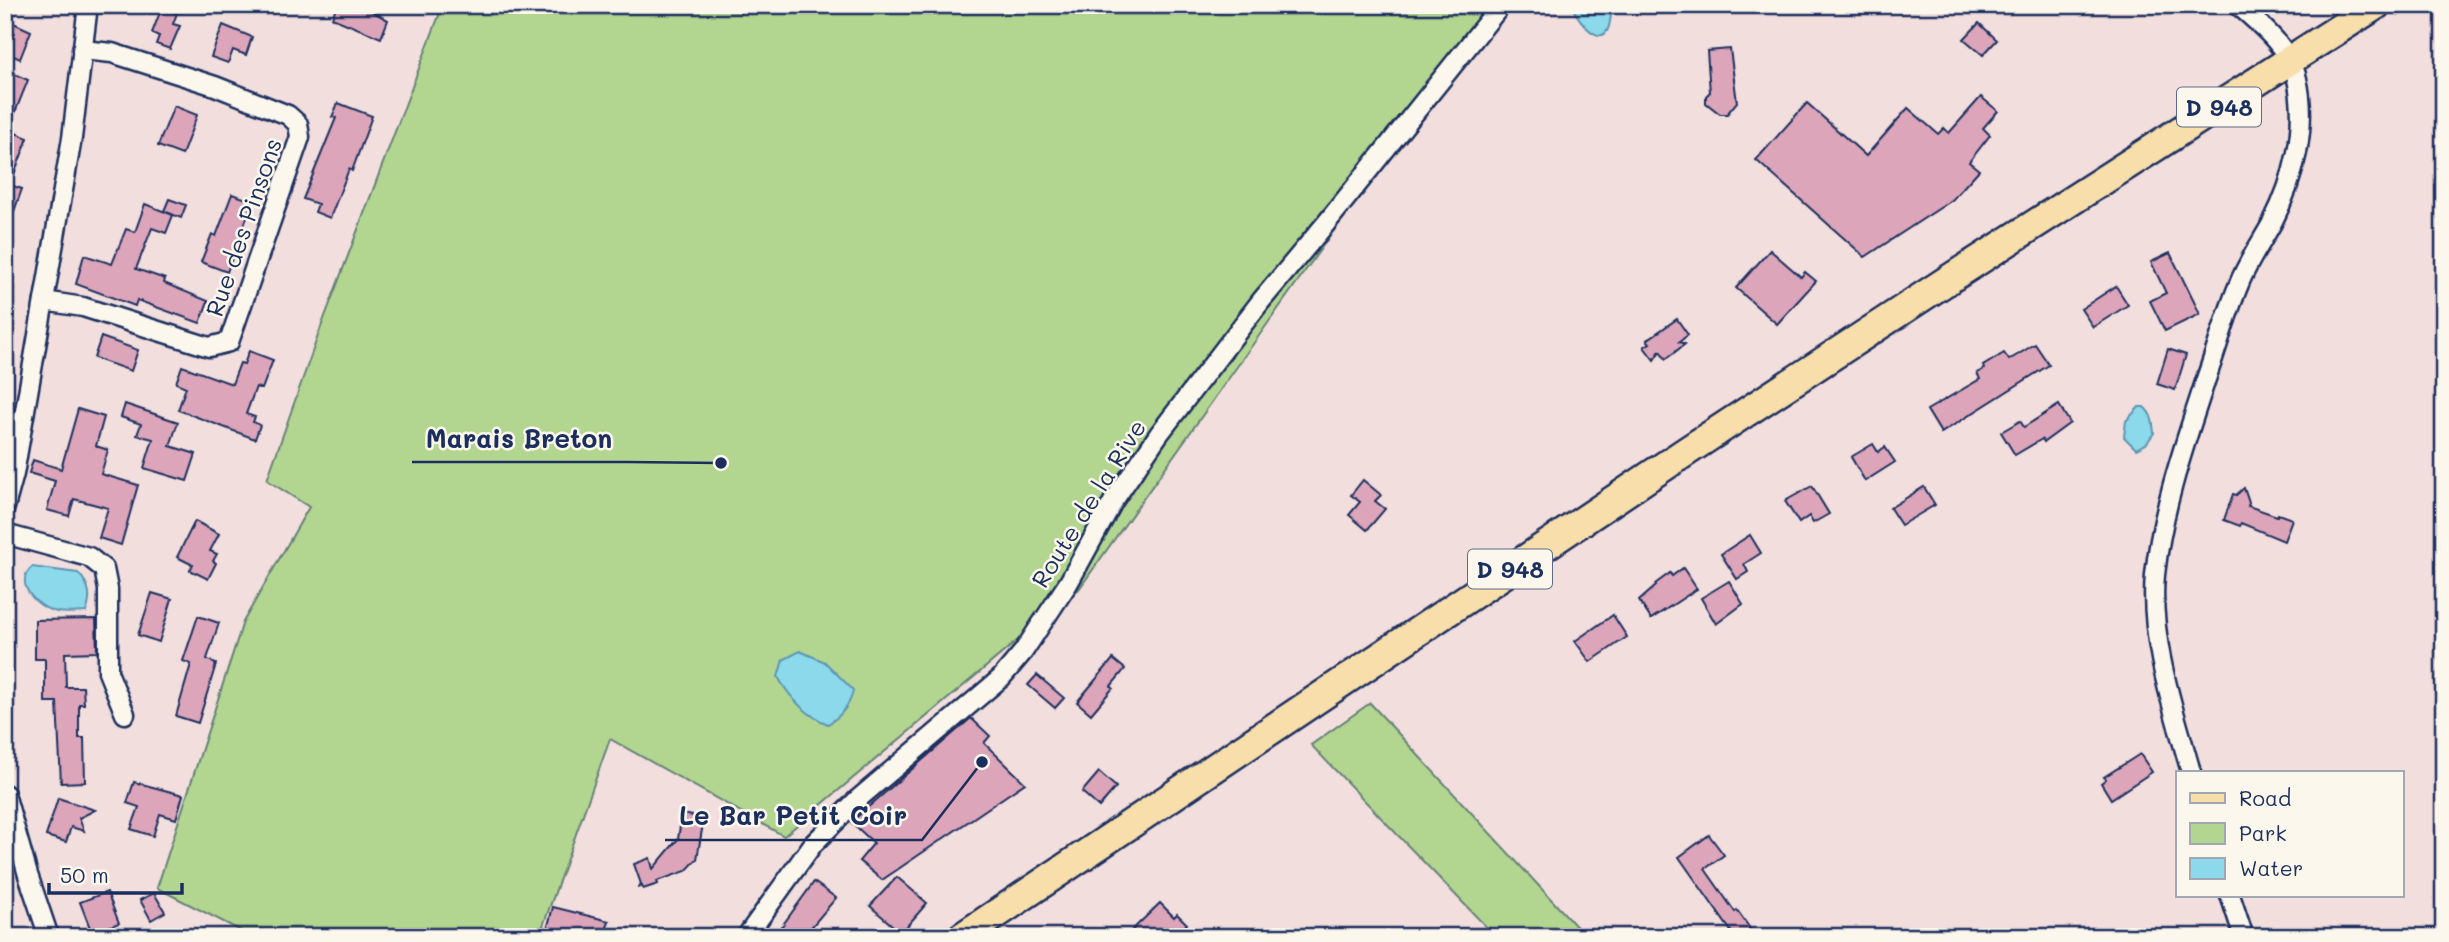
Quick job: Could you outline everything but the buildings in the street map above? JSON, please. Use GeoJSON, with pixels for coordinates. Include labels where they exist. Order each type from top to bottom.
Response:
{"type":"FeatureCollection","features":[{"type":"Feature","properties":{"kind":"main road","name":"D 948"},"geometry":{"type":"LineString","coordinates":[[962,937],[1687,451],[2376,5]]}},
{"type":"Feature","properties":{"kind":"street"},"geometry":{"type":"LineString","coordinates":[[5,507],[14,474],[72,138],[88,5]]}},
{"type":"Feature","properties":{"kind":"street","name":"Route de la Rive"},"geometry":{"type":"LineString","coordinates":[[746,937],[813,844],[858,799],[1000,678],[1023,652],[1069,582],[1114,500],[1159,434],[1261,301],[1502,5]]}},
{"type":"Feature","properties":{"kind":"street"},"geometry":{"type":"LineString","coordinates":[[2191,771],[2164,676],[2157,622],[2155,577],[2163,524],[2188,433],[2239,282],[2273,220],[2298,149],[2301,126],[2297,76],[2256,21],[2238,5]]}},
{"type":"Feature","properties":{"kind":"street","name":"Rue des Pinsons"},"geometry":{"type":"LineString","coordinates":[[44,301],[83,307],[209,347],[229,342],[300,137],[298,124],[288,115],[215,86],[113,52],[82,50]]}},
{"type":"Feature","properties":{"kind":"street"},"geometry":{"type":"LineString","coordinates":[[5,534],[89,557],[104,569],[108,589],[108,672],[125,714]]}},
{"type":"Feature","properties":{"kind":"street"},"geometry":{"type":"LineString","coordinates":[[5,793],[24,863],[49,937]]}},
{"type":"Feature","properties":{"kind":"street"},"geometry":{"type":"LineString","coordinates":[[2231,897],[2244,937]]}},
{"type":"Feature","properties":{"kind":"green space"},"geometry":{"type":"Polygon","coordinates":[[[443,5],[1494,5],[1079,589],[784,836],[610,739],[539,937],[253,937],[157,888],[243,622],[309,507],[267,480],[321,327],[443,5]]]}},
{"type":"Feature","properties":{"kind":"green space"},"geometry":{"type":"Polygon","coordinates":[[[1370,703],[1586,937],[1496,937],[1311,745],[1370,703]]]}},
{"type":"Feature","properties":{"kind":"water"},"geometry":{"type":"Polygon","coordinates":[[[1572,5],[1612,5],[1608,29],[1604,34],[1593,33],[1577,16],[1572,5]]]}},
{"type":"Feature","properties":{"kind":"water"},"geometry":{"type":"Polygon","coordinates":[[[2139,407],[2144,407],[2149,412],[2154,433],[2146,444],[2136,449],[2124,437],[2126,421],[2139,407]]]}},
{"type":"Feature","properties":{"kind":"water"},"geometry":{"type":"Polygon","coordinates":[[[32,567],[78,573],[89,591],[86,612],[57,612],[35,601],[26,587],[25,580],[32,567]]]}},
{"type":"Feature","properties":{"kind":"water"},"geometry":{"type":"Polygon","coordinates":[[[800,651],[825,662],[853,690],[844,710],[828,724],[799,705],[778,677],[783,660],[800,651]]]}},
{"type":"Feature","properties":{"kind":"place","name":"Marais Breton"},"geometry":{"type":"Point","coordinates":[721,463]}},
{"type":"Feature","properties":{"kind":"place","name":"Le Bar Petit Coir"},"geometry":{"type":"Point","coordinates":[982,762]}}]}
